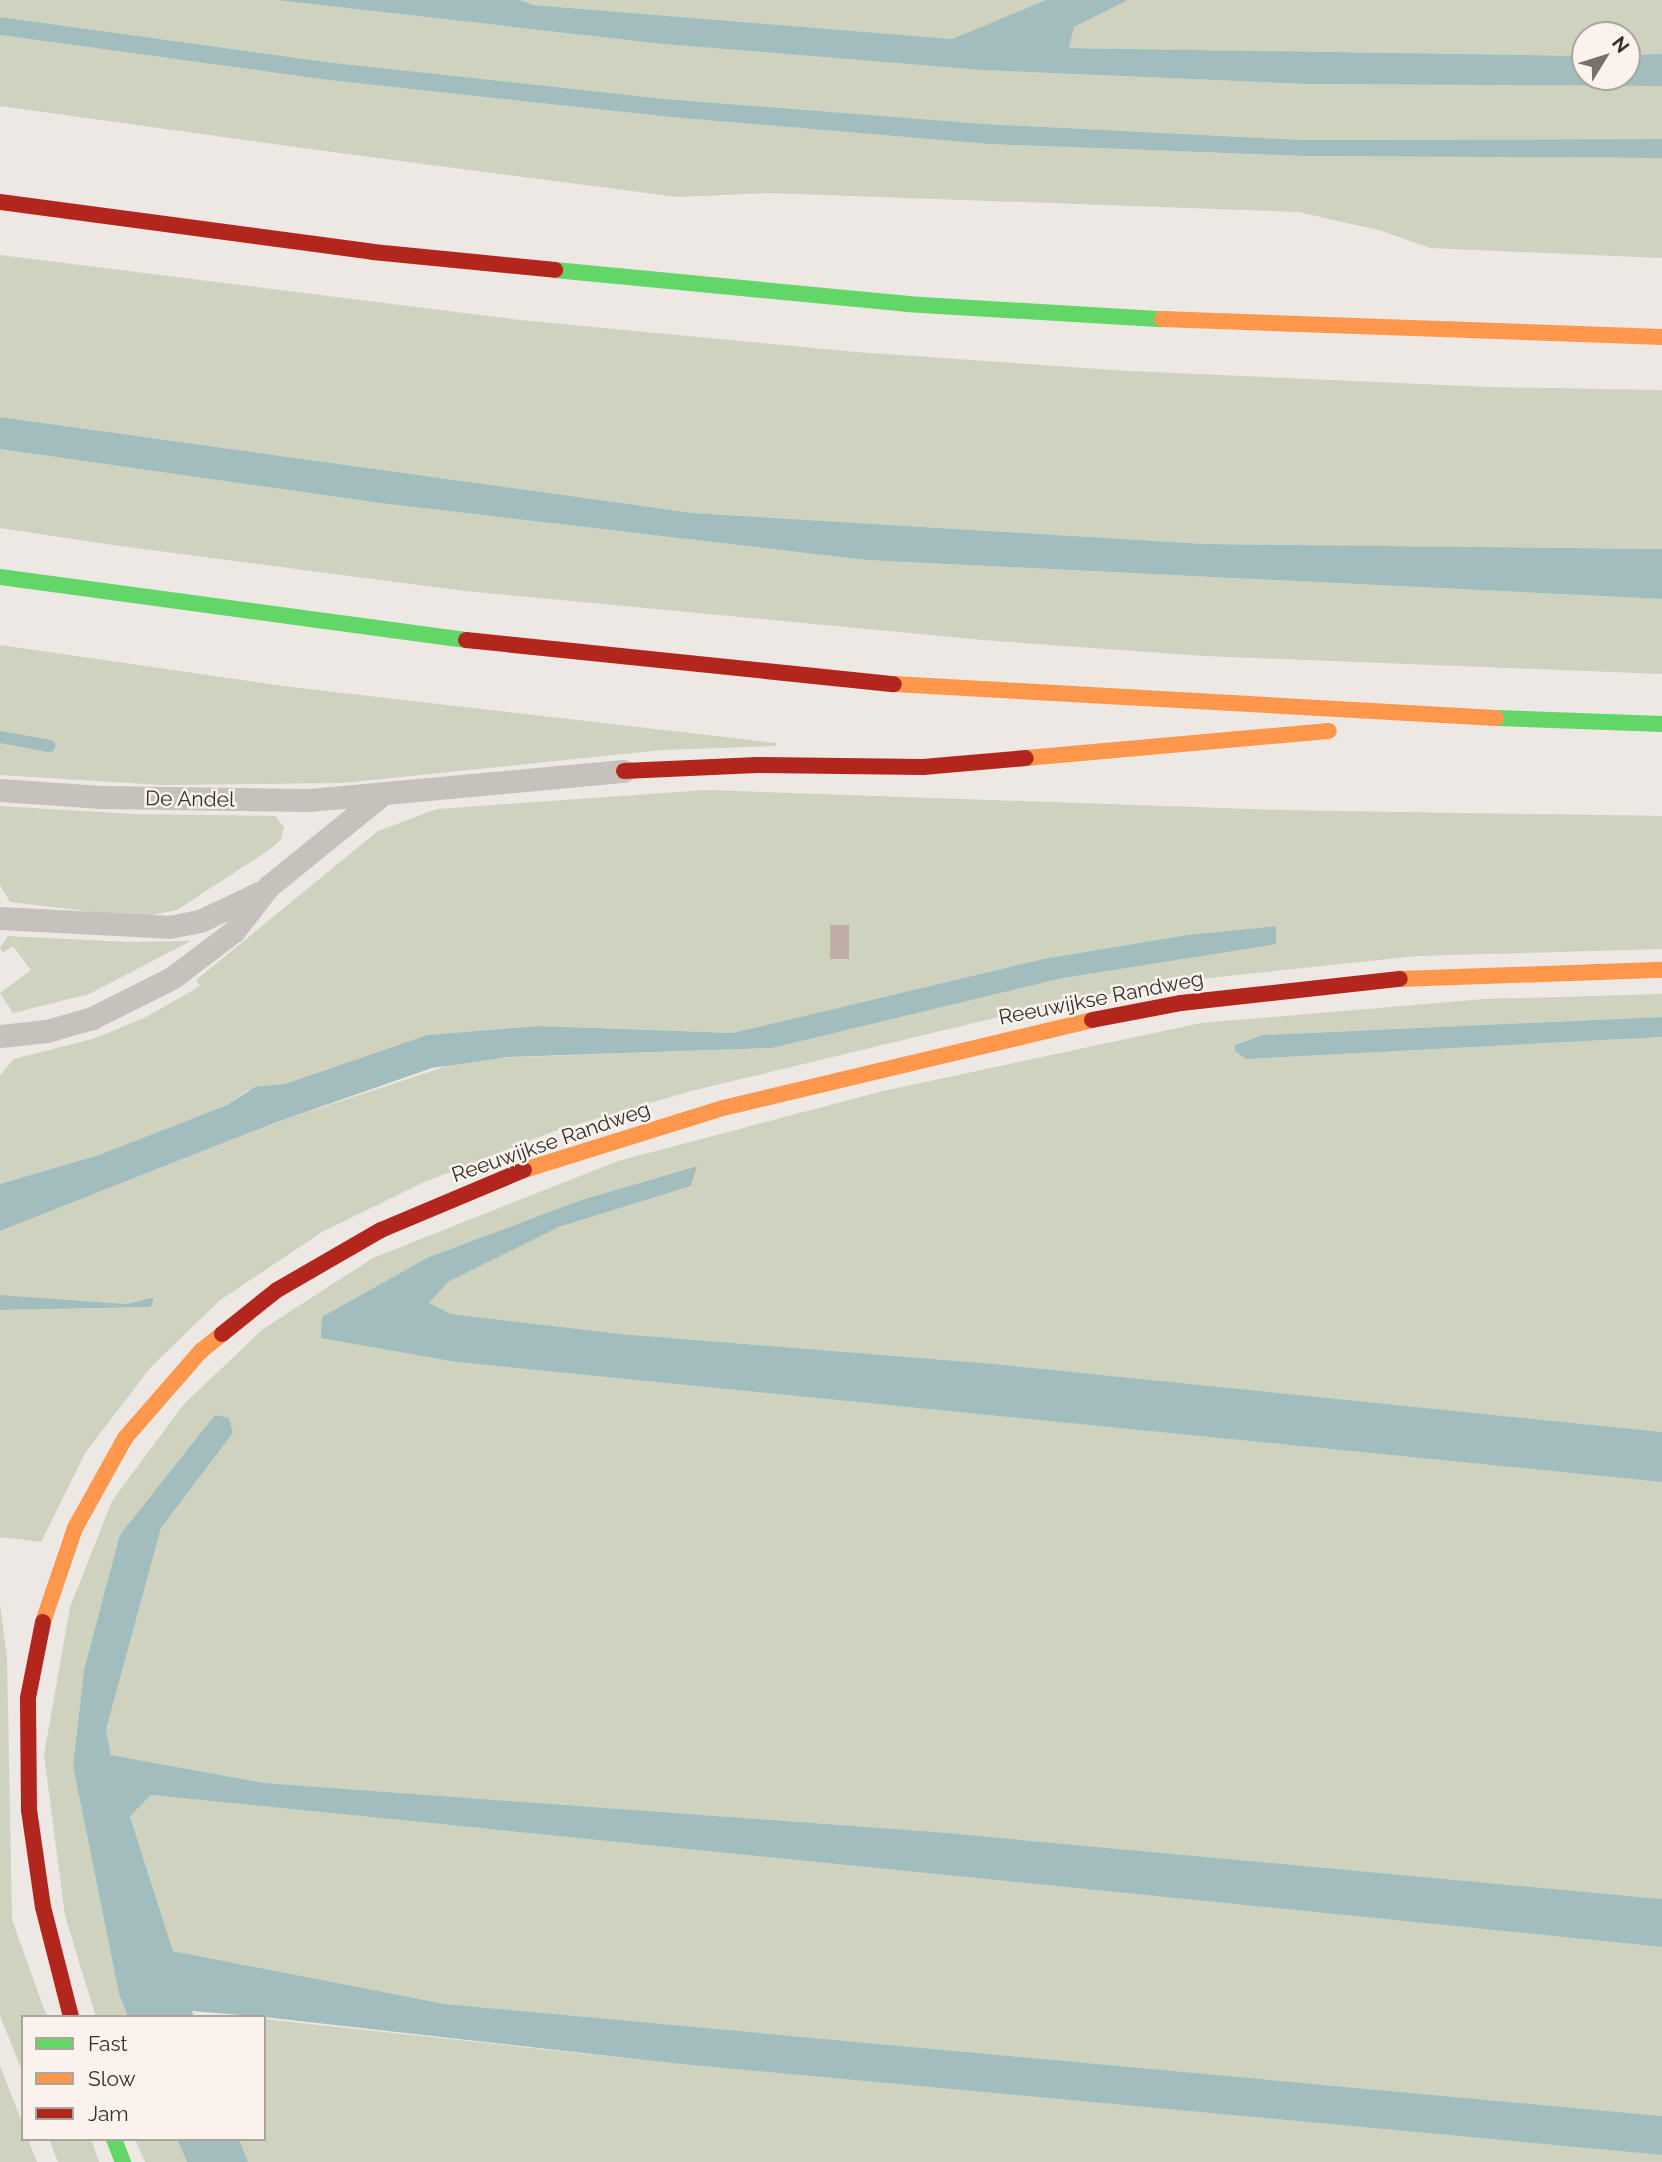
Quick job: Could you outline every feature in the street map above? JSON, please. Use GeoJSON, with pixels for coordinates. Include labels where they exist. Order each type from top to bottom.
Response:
{"type":"FeatureCollection","features":[{"type":"Feature","properties":{"kind":"main road"},"geometry":{"type":"LineString","coordinates":[[0,202],[373,252],[906,304],[1292,326],[1662,337]]}},
{"type":"Feature","properties":{"kind":"main road"},"geometry":{"type":"LineString","coordinates":[[0,577],[364,628],[666,662],[1105,699],[1474,719],[1662,724]]}},
{"type":"Feature","properties":{"kind":"main road"},"geometry":{"type":"LineString","coordinates":[[624,771],[757,765],[923,767],[1474,719]]}},
{"type":"Feature","properties":{"kind":"main road","name":"Reeuwijkse Randweg"},"geometry":{"type":"LineString","coordinates":[[70,2015],[43,1907],[29,1810],[28,1698],[42,1620],[75,1528],[125,1438],[201,1351],[277,1290],[381,1230],[541,1163],[723,1108],[1019,1034],[1181,1003],[1346,983],[1455,975],[1662,970]]}},
{"type":"Feature","properties":{"kind":"main road"},"geometry":{"type":"LineString","coordinates":[[115,2141],[123,2162]]}},
{"type":"Feature","properties":{"kind":"lane","name":"De Andel"},"geometry":{"type":"LineString","coordinates":[[0,790],[191,800],[380,796],[624,771]]}},
{"type":"Feature","properties":{"kind":"lane"},"geometry":{"type":"LineString","coordinates":[[0,918],[139,928],[181,925],[230,908],[269,886],[380,796]]}},
{"type":"Feature","properties":{"kind":"lane"},"geometry":{"type":"LineString","coordinates":[[0,1036],[68,1026],[145,994],[230,935],[269,886]]}},
{"type":"Feature","properties":{"kind":"green space"},"geometry":{"type":"Polygon","coordinates":[[[0,0],[276,0],[663,44],[981,70],[1307,84],[1571,85],[1571,91],[1641,91],[1641,86],[1662,86],[1662,139],[1304,140],[985,124],[665,99],[326,62],[0,17],[0,0]]]}},
{"type":"Feature","properties":{"kind":"green space"},"geometry":{"type":"Polygon","coordinates":[[[520,0],[1046,0],[952,39],[533,5],[520,0]]]}},
{"type":"Feature","properties":{"kind":"green space"},"geometry":{"type":"Polygon","coordinates":[[[1128,0],[1662,0],[1662,54],[1641,55],[1641,21],[1571,21],[1571,56],[1069,48],[1074,27],[1128,0]]]}},
{"type":"Feature","properties":{"kind":"green space"},"geometry":{"type":"Polygon","coordinates":[[[0,35],[328,80],[670,117],[988,144],[1304,156],[1662,158],[1662,258],[1430,248],[1382,231],[1299,212],[768,193],[678,197],[332,152],[0,106],[0,35]]]}},
{"type":"Feature","properties":{"kind":"green space"},"geometry":{"type":"Polygon","coordinates":[[[0,255],[520,320],[856,352],[1129,371],[1488,387],[1662,390],[1662,549],[1205,544],[693,513],[0,417],[0,255]]]}},
{"type":"Feature","properties":{"kind":"green space"},"geometry":{"type":"Polygon","coordinates":[[[0,449],[380,503],[866,560],[1662,599],[1662,674],[1205,656],[983,640],[465,591],[113,545],[0,528],[0,449]]]}},
{"type":"Feature","properties":{"kind":"green space"},"geometry":{"type":"Polygon","coordinates":[[[0,645],[291,687],[776,743],[776,746],[662,750],[343,783],[162,785],[0,775],[0,645]]]}},
{"type":"Feature","properties":{"kind":"green space"},"geometry":{"type":"Polygon","coordinates":[[[707,790],[1276,810],[1662,816],[1662,949],[1417,956],[1200,979],[1061,1002],[691,1091],[552,1132],[422,1183],[322,1232],[219,1301],[151,1367],[85,1453],[41,1542],[0,1537],[0,1310],[151,1307],[153,1297],[127,1304],[0,1295],[0,1231],[274,1123],[468,1059],[772,1048],[1063,978],[1276,943],[1276,926],[1187,935],[1043,959],[733,1033],[539,1026],[427,1035],[285,1084],[248,1090],[227,1105],[99,1155],[0,1184],[0,1075],[14,1059],[96,1038],[146,1017],[200,986],[196,980],[378,831],[437,809],[707,790]]]}},
{"type":"Feature","properties":{"kind":"green space"},"geometry":{"type":"Polygon","coordinates":[[[0,806],[133,814],[275,816],[284,827],[281,840],[269,850],[177,910],[152,915],[111,914],[10,902],[0,885],[0,806]]]}},
{"type":"Feature","properties":{"kind":"green space"},"geometry":{"type":"Polygon","coordinates":[[[8,936],[128,942],[191,941],[89,994],[13,1013],[0,993],[31,970],[13,946],[3,953],[0,948],[8,936]]]}},
{"type":"Feature","properties":{"kind":"green space"},"geometry":{"type":"Polygon","coordinates":[[[1662,994],[1662,1017],[1262,1035],[1236,1044],[1235,1050],[1246,1059],[1662,1037],[1662,1432],[995,1364],[621,1334],[451,1314],[428,1303],[448,1282],[559,1227],[691,1186],[696,1166],[581,1200],[429,1257],[321,1337],[456,1362],[1662,1482],[1662,1899],[936,1832],[264,1783],[111,1755],[106,1730],[161,1528],[233,1433],[121,1535],[84,1670],[73,1766],[119,1994],[127,2015],[95,2015],[65,1916],[44,1755],[70,1607],[112,1501],[184,1404],[263,1329],[373,1258],[618,1161],[883,1091],[1201,1023],[1484,999],[1662,994]]]}},
{"type":"Feature","properties":{"kind":"green space"},"geometry":{"type":"Polygon","coordinates":[[[0,1604],[7,1658],[12,1920],[46,2015],[21,2015],[21,2068],[0,2016],[0,1604]]]}},
{"type":"Feature","properties":{"kind":"green space"},"geometry":{"type":"Polygon","coordinates":[[[151,1795],[1662,1947],[1662,2116],[445,2004],[173,1951],[130,1815],[151,1795]]]}},
{"type":"Feature","properties":{"kind":"green space"},"geometry":{"type":"Polygon","coordinates":[[[266,2019],[671,2063],[1662,2155],[1662,2162],[248,2162],[240,2141],[266,2141],[266,2019]]]}},
{"type":"Feature","properties":{"kind":"green space"},"geometry":{"type":"Polygon","coordinates":[[[0,2066],[21,2120],[21,2141],[29,2141],[37,2162],[0,2162],[0,2066]]]}},
{"type":"Feature","properties":{"kind":"green space"},"geometry":{"type":"Polygon","coordinates":[[[50,2141],[92,2141],[99,2162],[58,2162],[50,2141]]]}},
{"type":"Feature","properties":{"kind":"green space"},"geometry":{"type":"Polygon","coordinates":[[[136,2141],[178,2141],[187,2162],[145,2162],[136,2141]]]}},
{"type":"Feature","properties":{"kind":"water"},"geometry":{"type":"Polygon","coordinates":[[[276,0],[520,0],[533,5],[952,39],[1046,0],[1128,0],[1074,27],[1069,48],[1571,56],[1571,85],[1307,84],[981,70],[663,44],[276,0]]]}},
{"type":"Feature","properties":{"kind":"water"},"geometry":{"type":"Polygon","coordinates":[[[0,17],[326,62],[665,99],[985,124],[1304,140],[1662,139],[1662,158],[1304,156],[988,144],[670,117],[328,80],[0,35],[0,17]]]}},
{"type":"Feature","properties":{"kind":"water"},"geometry":{"type":"Polygon","coordinates":[[[1662,54],[1662,86],[1641,86],[1641,55],[1662,54]]]}},
{"type":"Feature","properties":{"kind":"water"},"geometry":{"type":"Polygon","coordinates":[[[0,417],[693,513],[1205,544],[1662,549],[1662,599],[866,560],[380,503],[0,449],[0,417]]]}},
{"type":"Feature","properties":{"kind":"water"},"geometry":{"type":"Polygon","coordinates":[[[1276,926],[1276,944],[1063,978],[772,1048],[508,1057],[432,1068],[274,1123],[0,1231],[0,1184],[99,1155],[227,1105],[255,1087],[285,1084],[427,1035],[539,1026],[733,1033],[1043,959],[1187,935],[1276,926]]]}},
{"type":"Feature","properties":{"kind":"water"},"geometry":{"type":"Polygon","coordinates":[[[1662,1017],[1662,1037],[1246,1059],[1235,1051],[1235,1045],[1262,1035],[1662,1017]]]}},
{"type":"Feature","properties":{"kind":"water"},"geometry":{"type":"Polygon","coordinates":[[[697,1166],[691,1186],[559,1227],[448,1282],[429,1303],[451,1314],[621,1334],[995,1364],[1662,1432],[1662,1482],[456,1362],[321,1338],[322,1317],[429,1257],[581,1200],[697,1166]]]}},
{"type":"Feature","properties":{"kind":"water"},"geometry":{"type":"Polygon","coordinates":[[[0,1295],[127,1304],[154,1297],[151,1307],[0,1310],[0,1295]]]}},
{"type":"Feature","properties":{"kind":"water"},"geometry":{"type":"Polygon","coordinates":[[[215,1415],[229,1418],[233,1433],[161,1528],[106,1730],[111,1755],[264,1783],[936,1832],[1662,1899],[1662,1947],[151,1795],[130,1816],[173,1951],[445,2004],[1662,2116],[1662,2155],[671,2063],[266,2017],[266,2015],[192,2011],[193,2015],[127,2015],[119,1994],[73,1766],[84,1670],[120,1535],[215,1415]]]}},
{"type":"Feature","properties":{"kind":"water"},"geometry":{"type":"Polygon","coordinates":[[[178,2141],[240,2141],[248,2162],[187,2162],[178,2141]]]}},
{"type":"Feature","properties":{"kind":"building"},"geometry":{"type":"Polygon","coordinates":[[[830,925],[849,925],[849,959],[830,959],[830,925]]]}},
{"type":"Feature","properties":{"kind":"waterway"},"geometry":{"type":"LineString","coordinates":[[0,737],[49,746]]}},
{"type":"Feature","properties":{"kind":"traffic: fast"},"geometry":{"type":"LineString","coordinates":[[555,270],[906,304],[1162,319]]}},
{"type":"Feature","properties":{"kind":"traffic: fast"},"geometry":{"type":"LineString","coordinates":[[0,577],[466,640]]}},
{"type":"Feature","properties":{"kind":"traffic: fast"},"geometry":{"type":"LineString","coordinates":[[1496,718],[1662,724]]}},
{"type":"Feature","properties":{"kind":"traffic: fast"},"geometry":{"type":"LineString","coordinates":[[115,2141],[123,2162]]}},
{"type":"Feature","properties":{"kind":"traffic: slow"},"geometry":{"type":"LineString","coordinates":[[1162,319],[1662,337]]}},
{"type":"Feature","properties":{"kind":"traffic: slow"},"geometry":{"type":"LineString","coordinates":[[894,684],[1496,718]]}},
{"type":"Feature","properties":{"kind":"traffic: slow"},"geometry":{"type":"LineString","coordinates":[[1026,758],[1329,731]]}},
{"type":"Feature","properties":{"kind":"traffic: slow"},"geometry":{"type":"LineString","coordinates":[[1400,979],[1662,970]]}},
{"type":"Feature","properties":{"kind":"traffic: slow"},"geometry":{"type":"LineString","coordinates":[[524,1170],[723,1108],[1092,1020]]}},
{"type":"Feature","properties":{"kind":"traffic: slow"},"geometry":{"type":"LineString","coordinates":[[43,1622],[75,1528],[125,1438],[201,1351],[222,1334]]}},
{"type":"Feature","properties":{"kind":"traffic: jam"},"geometry":{"type":"LineString","coordinates":[[0,202],[373,252],[555,270]]}},
{"type":"Feature","properties":{"kind":"traffic: jam"},"geometry":{"type":"LineString","coordinates":[[466,640],[894,684]]}},
{"type":"Feature","properties":{"kind":"traffic: jam"},"geometry":{"type":"LineString","coordinates":[[624,771],[757,765],[923,767],[1026,758]]}},
{"type":"Feature","properties":{"kind":"traffic: jam"},"geometry":{"type":"LineString","coordinates":[[1092,1020],[1181,1003],[1400,979]]}},
{"type":"Feature","properties":{"kind":"traffic: jam"},"geometry":{"type":"LineString","coordinates":[[222,1334],[277,1290],[381,1230],[524,1170]]}},
{"type":"Feature","properties":{"kind":"traffic: jam"},"geometry":{"type":"LineString","coordinates":[[43,1622],[28,1698],[29,1810],[43,1907],[70,2015]]}}]}
